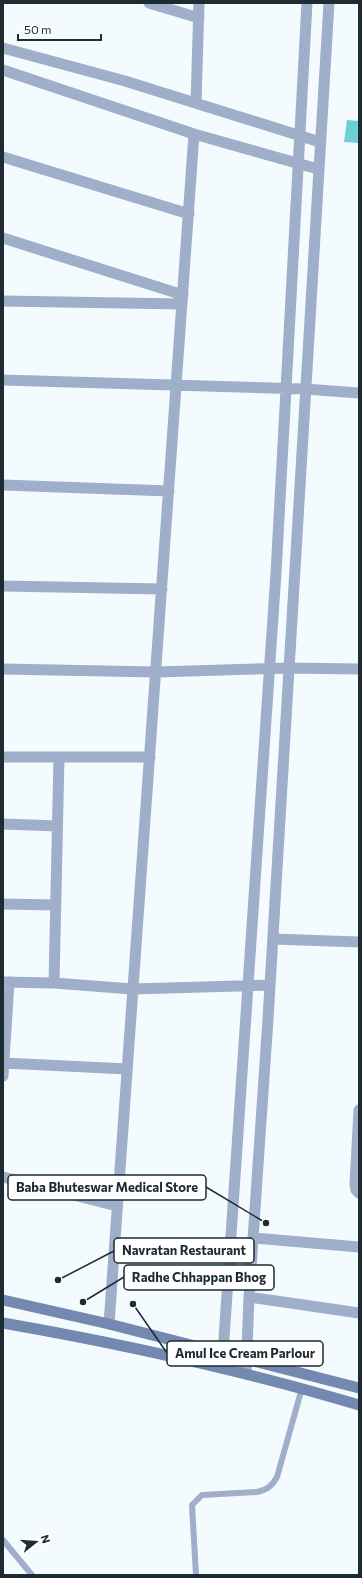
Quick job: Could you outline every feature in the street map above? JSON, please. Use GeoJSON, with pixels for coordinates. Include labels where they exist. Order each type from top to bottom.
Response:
{"type":"FeatureCollection","features":[{"type":"Feature","properties":{"kind":"main road"},"geometry":{"type":"LineString","coordinates":[[3,1300],[248,1358],[359,1388]]}},
{"type":"Feature","properties":{"kind":"main road"},"geometry":{"type":"LineString","coordinates":[[3,1323],[99,1340],[222,1368],[302,1388],[359,1405]]}},
{"type":"Feature","properties":{"kind":"street"},"geometry":{"type":"LineString","coordinates":[[149,3],[199,18]]}},
{"type":"Feature","properties":{"kind":"street"},"geometry":{"type":"LineString","coordinates":[[196,103],[199,3]]}},
{"type":"Feature","properties":{"kind":"street"},"geometry":{"type":"LineString","coordinates":[[222,1368],[270,669],[307,3]]}},
{"type":"Feature","properties":{"kind":"street"},"geometry":{"type":"LineString","coordinates":[[246,1374],[248,1358],[249,1297],[273,939],[329,3]]}},
{"type":"Feature","properties":{"kind":"street"},"geometry":{"type":"LineString","coordinates":[[3,48],[125,81],[300,134],[320,142]]}},
{"type":"Feature","properties":{"kind":"street"},"geometry":{"type":"LineString","coordinates":[[3,70],[194,134],[298,165],[318,169]]}},
{"type":"Feature","properties":{"kind":"street"},"geometry":{"type":"LineString","coordinates":[[109,1324],[126,1069],[177,386],[194,134]]}},
{"type":"Feature","properties":{"kind":"street"},"geometry":{"type":"LineString","coordinates":[[3,157],[189,214]]}},
{"type":"Feature","properties":{"kind":"street"},"geometry":{"type":"LineString","coordinates":[[3,238],[183,299]]}},
{"type":"Feature","properties":{"kind":"street"},"geometry":{"type":"LineString","coordinates":[[3,301],[183,299]]}},
{"type":"Feature","properties":{"kind":"street"},"geometry":{"type":"LineString","coordinates":[[3,380],[305,389],[359,393]]}},
{"type":"Feature","properties":{"kind":"street"},"geometry":{"type":"LineString","coordinates":[[3,485],[169,491]]}},
{"type":"Feature","properties":{"kind":"street"},"geometry":{"type":"LineString","coordinates":[[3,586],[162,589]]}},
{"type":"Feature","properties":{"kind":"street"},"geometry":{"type":"LineString","coordinates":[[3,669],[156,672],[289,668],[359,670]]}},
{"type":"Feature","properties":{"kind":"street"},"geometry":{"type":"LineString","coordinates":[[3,757],[150,757]]}},
{"type":"Feature","properties":{"kind":"street"},"geometry":{"type":"LineString","coordinates":[[54,983],[59,757]]}},
{"type":"Feature","properties":{"kind":"street"},"geometry":{"type":"LineString","coordinates":[[3,824],[57,826]]}},
{"type":"Feature","properties":{"kind":"street"},"geometry":{"type":"LineString","coordinates":[[3,904],[55,905]]}},
{"type":"Feature","properties":{"kind":"street"},"geometry":{"type":"LineString","coordinates":[[273,939],[359,942]]}},
{"type":"Feature","properties":{"kind":"street"},"geometry":{"type":"LineString","coordinates":[[3,1076],[6,982],[54,983],[132,989],[270,985]]}},
{"type":"Feature","properties":{"kind":"street"},"geometry":{"type":"LineString","coordinates":[[4,1063],[126,1069]]}},
{"type":"Feature","properties":{"kind":"street"},"geometry":{"type":"LineString","coordinates":[[359,1117],[355,1184],[356,1190],[359,1193]]}},
{"type":"Feature","properties":{"kind":"street"},"geometry":{"type":"LineString","coordinates":[[3,1177],[117,1206]]}},
{"type":"Feature","properties":{"kind":"street"},"geometry":{"type":"LineString","coordinates":[[253,1238],[359,1246]]}},
{"type":"Feature","properties":{"kind":"street"},"geometry":{"type":"LineString","coordinates":[[249,1297],[359,1313]]}},
{"type":"Feature","properties":{"kind":"lane"},"geometry":{"type":"LineString","coordinates":[[196,1575],[191,1510],[192,1506],[202,1495],[265,1491],[272,1485],[277,1477],[302,1388]]}},
{"type":"Feature","properties":{"kind":"lane"},"geometry":{"type":"LineString","coordinates":[[3,1540],[32,1575]]}},
{"type":"Feature","properties":{"kind":"building"},"geometry":{"type":"Polygon","coordinates":[[[347,120],[359,121],[359,143],[344,142],[347,120]]]}},
{"type":"Feature","properties":{"kind":"place","name":"Baba Bhuteswar Medical Store"},"geometry":{"type":"Point","coordinates":[266,1223]}},
{"type":"Feature","properties":{"kind":"place","name":"Navratan Restaurant"},"geometry":{"type":"Point","coordinates":[58,1280]}},
{"type":"Feature","properties":{"kind":"place","name":"Radhe Chhappan Bhog"},"geometry":{"type":"Point","coordinates":[83,1302]}},
{"type":"Feature","properties":{"kind":"place","name":"Amul Ice Cream Parlour"},"geometry":{"type":"Point","coordinates":[133,1304]}}]}
